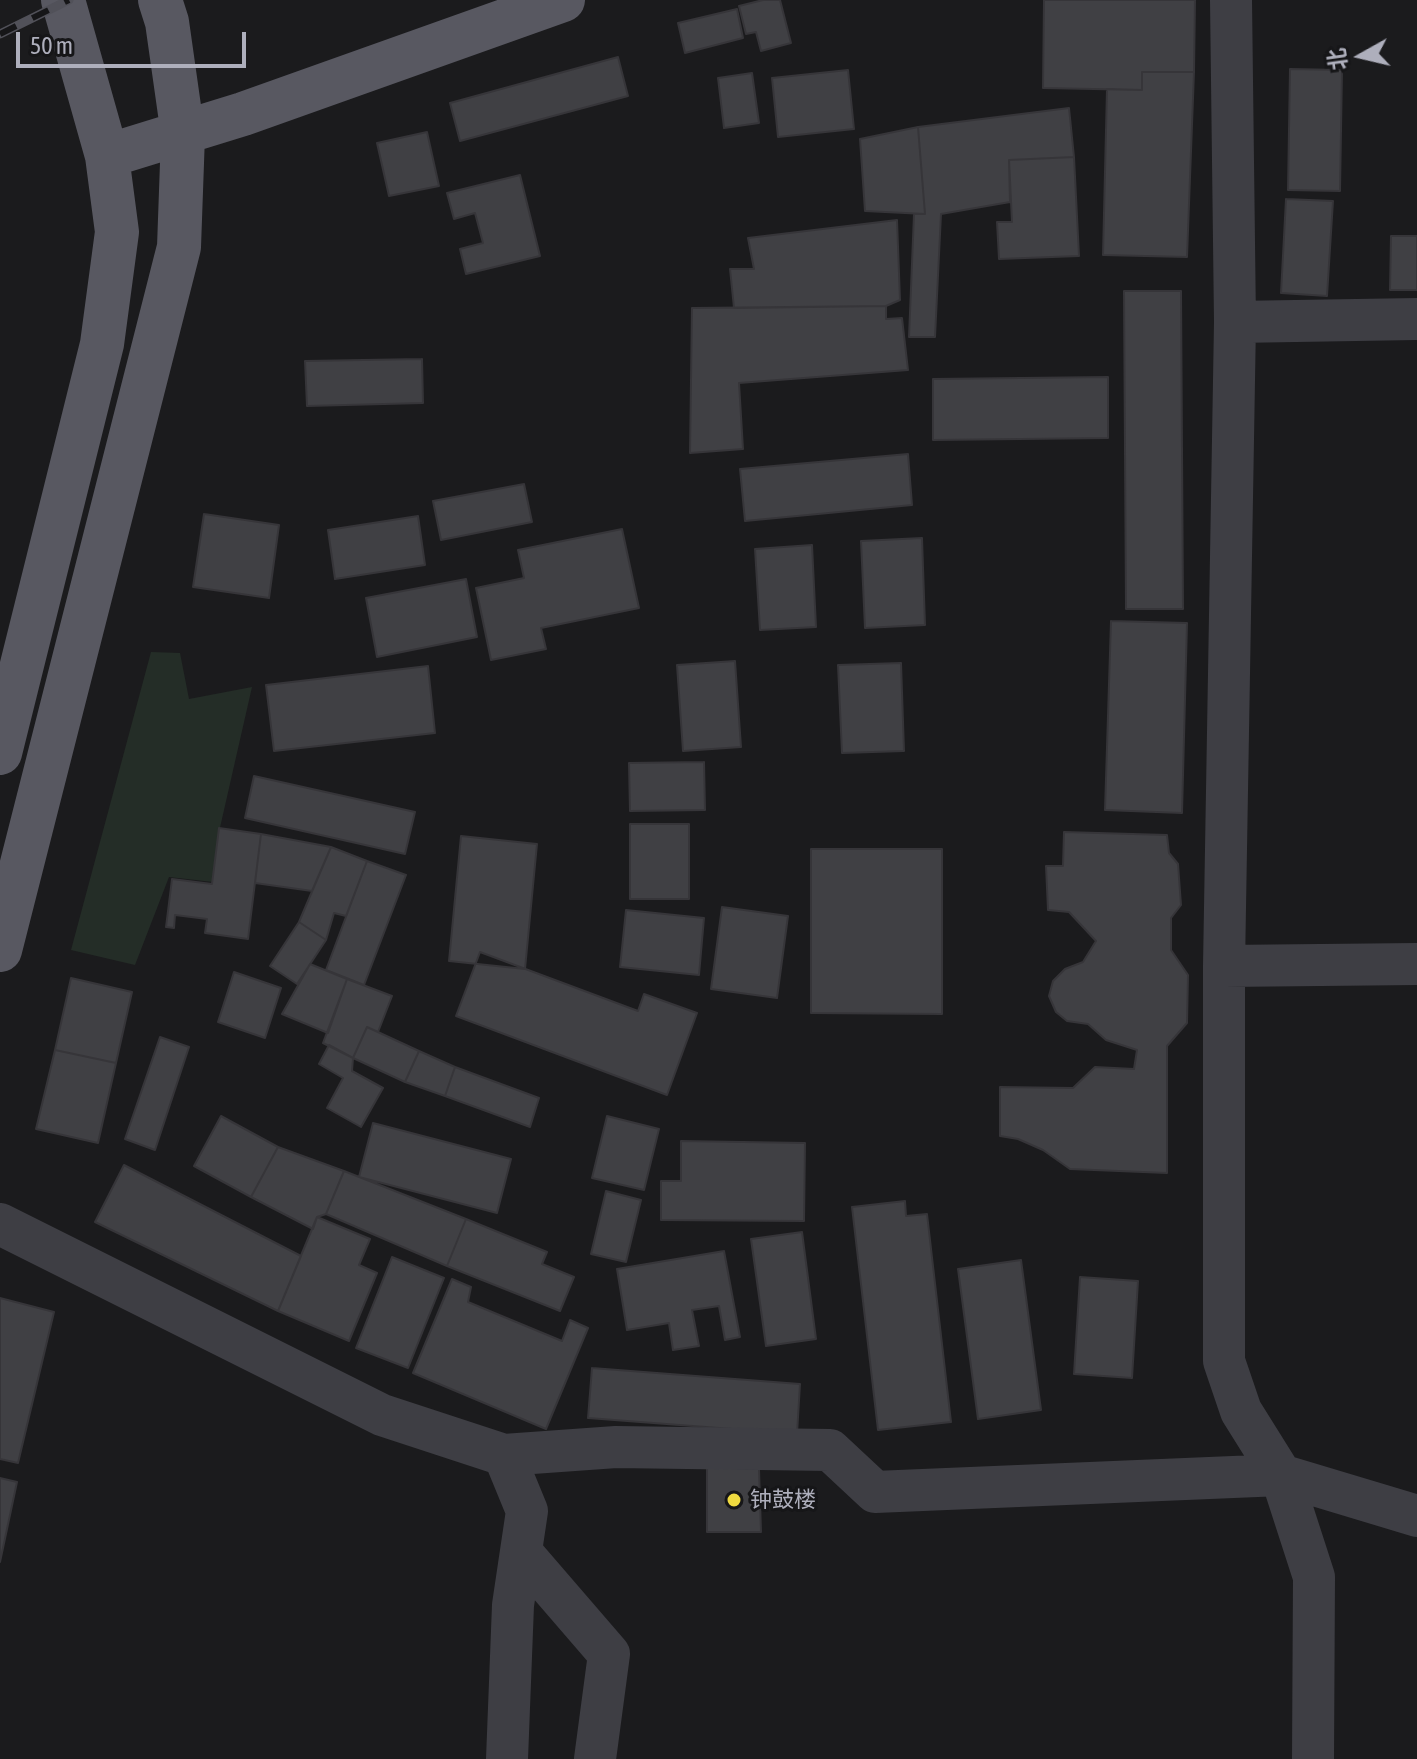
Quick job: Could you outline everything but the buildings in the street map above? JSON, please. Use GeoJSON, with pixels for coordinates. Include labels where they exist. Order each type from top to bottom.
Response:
{"type":"FeatureCollection","features":[{"type":"Feature","properties":{"kind":"main road"},"geometry":{"type":"LineString","coordinates":[[0,753],[102,344],[117,232],[107,156],[63,0]]}},
{"type":"Feature","properties":{"kind":"main road"},"geometry":{"type":"LineString","coordinates":[[0,950],[179,247],[183,135],[167,22],[160,0]]}},
{"type":"Feature","properties":{"kind":"main road"},"geometry":{"type":"LineString","coordinates":[[107,156],[183,135],[563,0]]}},
{"type":"Feature","properties":{"kind":"street"},"geometry":{"type":"LineString","coordinates":[[1231,0],[1235,322],[1224,966],[1224,1361],[1241,1411],[1281,1475],[1314,1577],[1313,1759]]}},
{"type":"Feature","properties":{"kind":"street"},"geometry":{"type":"LineString","coordinates":[[1235,322],[1417,319]]}},
{"type":"Feature","properties":{"kind":"street"},"geometry":{"type":"LineString","coordinates":[[1224,966],[1417,964]]}},
{"type":"Feature","properties":{"kind":"street"},"geometry":{"type":"LineString","coordinates":[[0,1224],[382,1415],[504,1455],[616,1447],[830,1450],[875,1492],[1281,1475],[1417,1516]]}},
{"type":"Feature","properties":{"kind":"street"},"geometry":{"type":"LineString","coordinates":[[504,1455],[527,1511],[513,1605],[507,1759]]}},
{"type":"Feature","properties":{"kind":"street"},"geometry":{"type":"LineString","coordinates":[[521,1552],[609,1654],[595,1759]]}},
{"type":"Feature","properties":{"kind":"shaded area"},"geometry":{"type":"Polygon","coordinates":[[[151,652],[180,653],[189,699],[252,687],[219,832],[213,882],[169,877],[135,965],[71,950],[151,652]]]}},
{"type":"Feature","properties":{"kind":"railway"},"geometry":{"type":"LineString","coordinates":[[0,34],[69,0]]}},
{"type":"Feature","properties":{"kind":"place","name":"钟鼓楼"},"geometry":{"type":"Point","coordinates":[734,1500]}}]}
